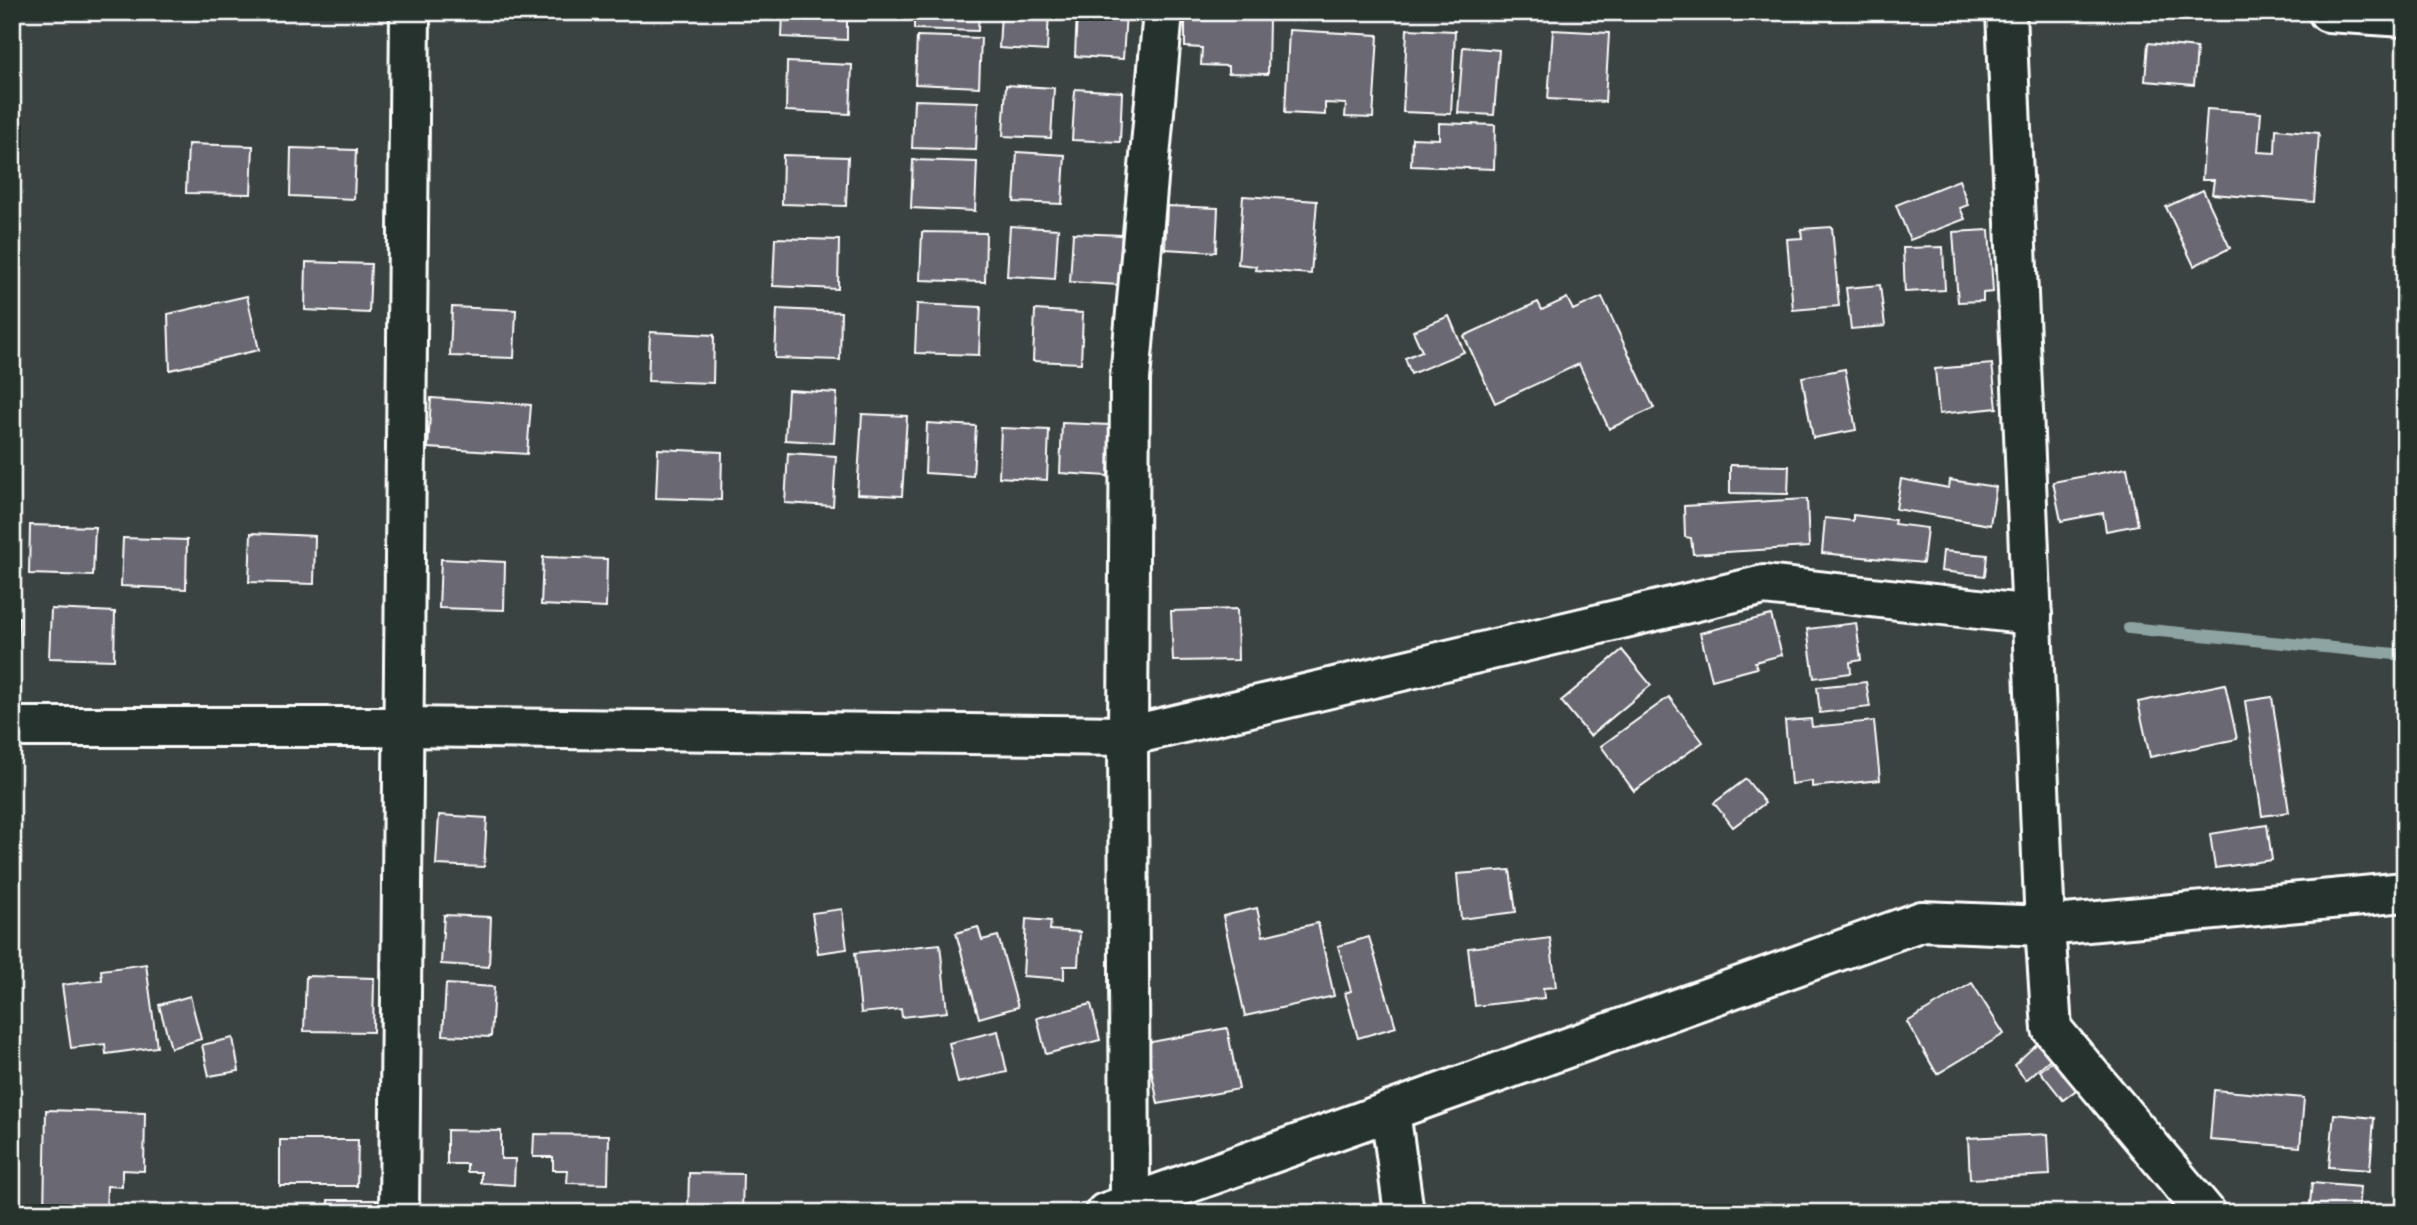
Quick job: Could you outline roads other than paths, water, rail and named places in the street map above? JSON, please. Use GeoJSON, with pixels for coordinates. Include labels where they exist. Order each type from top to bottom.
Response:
{"type":"FeatureCollection","features":[{"type":"Feature","properties":{"kind":"street"},"geometry":{"type":"LineString","coordinates":[[399,1213],[410,12]]}},
{"type":"Feature","properties":{"kind":"street"},"geometry":{"type":"LineString","coordinates":[[1163,12],[1130,379],[1128,736],[1118,1208],[1922,921],[2045,926],[2405,892]]}},
{"type":"Feature","properties":{"kind":"street"},"geometry":{"type":"LineString","coordinates":[[2006,12],[2045,926],[2052,1028],[2206,1213]]}},
{"type":"Feature","properties":{"kind":"street"},"geometry":{"type":"LineString","coordinates":[[2328,12],[2405,17]]}},
{"type":"Feature","properties":{"kind":"street"},"geometry":{"type":"LineString","coordinates":[[12,727],[403,727],[1128,736],[1764,585],[2032,615]]}},
{"type":"Feature","properties":{"kind":"street"},"geometry":{"type":"LineString","coordinates":[[1390,1111],[1404,1213]]}},
{"type":"Feature","properties":{"kind":"waterway"},"geometry":{"type":"LineString","coordinates":[[2129,628],[2405,655]]}}]}
